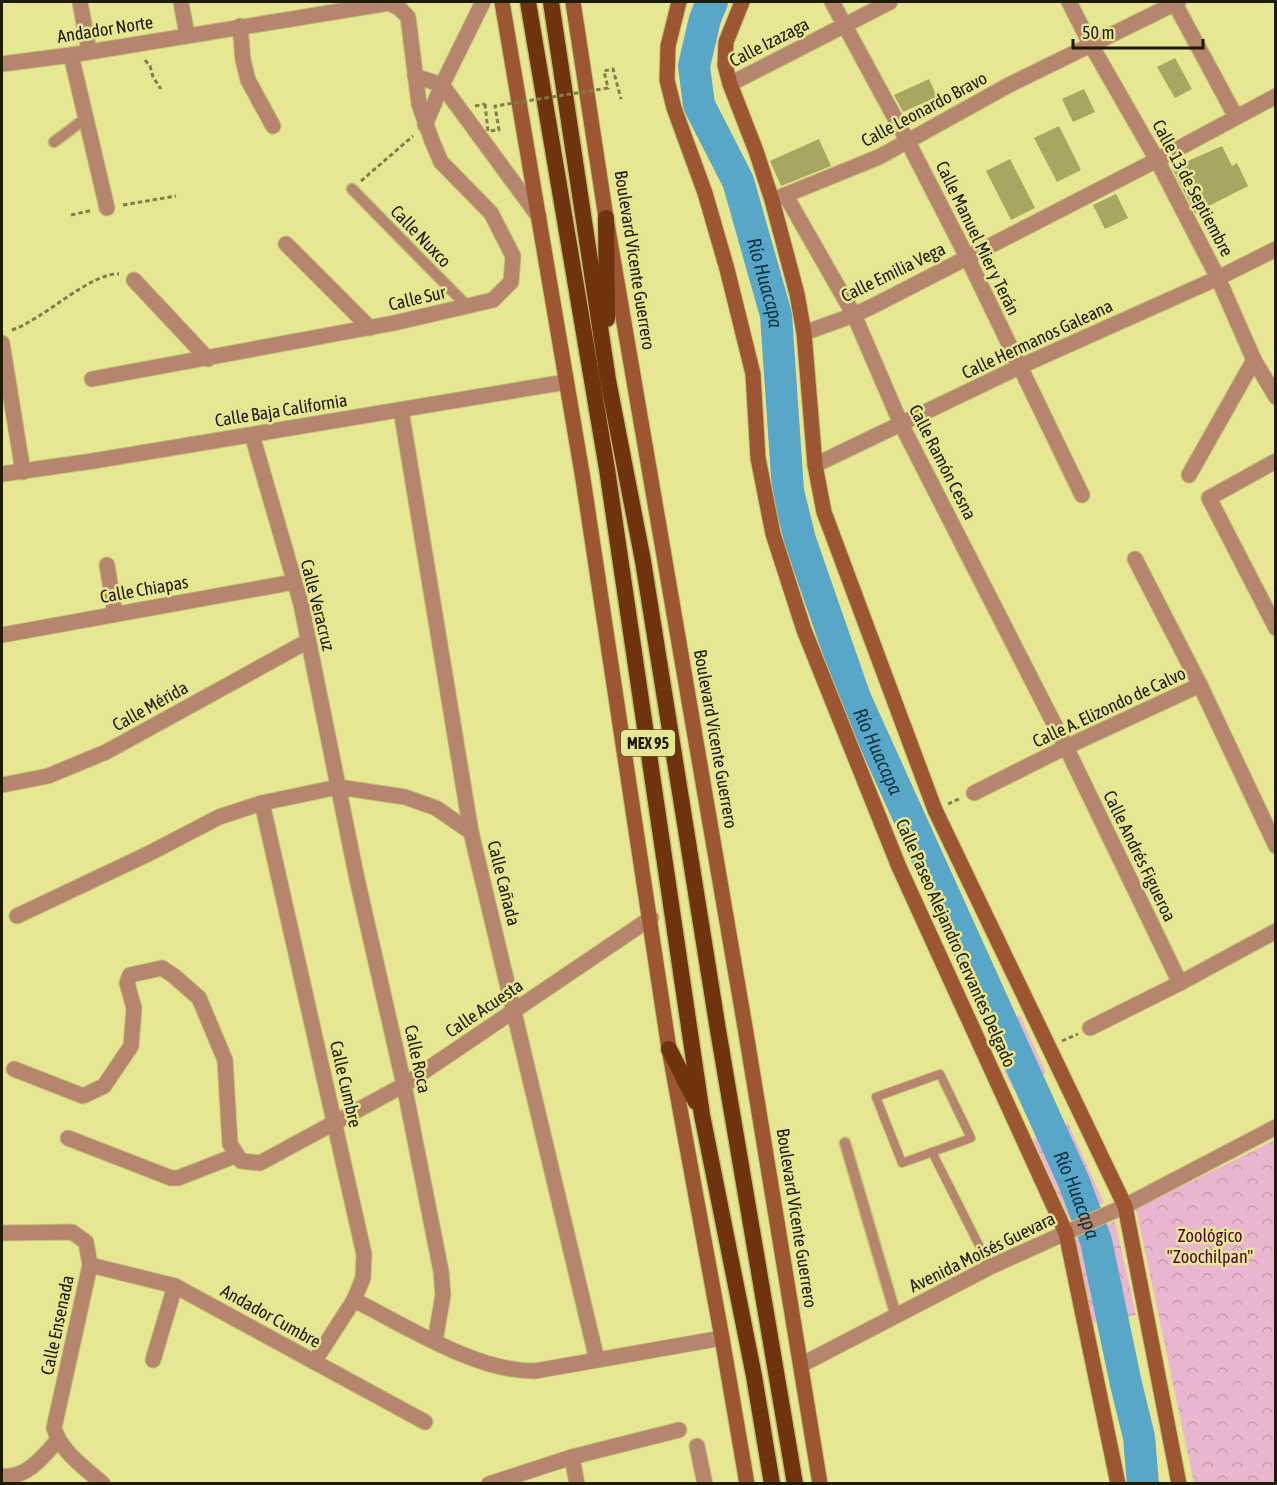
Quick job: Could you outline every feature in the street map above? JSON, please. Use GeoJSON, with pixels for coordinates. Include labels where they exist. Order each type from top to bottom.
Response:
{"type":"FeatureCollection","features":[{"type":"Feature","properties":{"kind":"highway","name":"MEX 95"},"geometry":{"type":"LineString","coordinates":[[528,2],[614,515],[702,1115],[754,1376],[772,1484]]}},
{"type":"Feature","properties":{"kind":"highway","name":"MEX 95"},"geometry":{"type":"LineString","coordinates":[[551,2],[608,380],[643,561],[718,1030],[795,1484]]}},
{"type":"Feature","properties":{"kind":"highway"},"geometry":{"type":"LineString","coordinates":[[606,218],[608,380]]}},
{"type":"Feature","properties":{"kind":"highway"},"geometry":{"type":"LineString","coordinates":[[669,1049],[702,1115]]}},
{"type":"Feature","properties":{"kind":"main road"},"geometry":{"type":"LineString","coordinates":[[502,2],[566,382],[651,918],[669,1049],[747,1484]]}},
{"type":"Feature","properties":{"kind":"main road","name":"Boulevard Vicente Guerrero"},"geometry":{"type":"LineString","coordinates":[[573,2],[606,218],[737,979],[820,1484]]}},
{"type":"Feature","properties":{"kind":"main road","name":"Calle Paseo Alejandro Cervantes Delgado"},"geometry":{"type":"LineString","coordinates":[[679,2],[668,46],[667,80],[674,108],[705,193],[748,353],[753,375],[758,458],[773,534],[789,586],[828,692],[899,867],[1067,1233],[1118,1484]]}},
{"type":"Feature","properties":{"kind":"main road"},"geometry":{"type":"LineString","coordinates":[[742,2],[726,42],[725,65],[729,84],[756,151],[779,198],[804,333],[816,465],[824,512],[935,810],[1124,1206],[1179,1484]]}},
{"type":"Feature","properties":{"kind":"street"},"geometry":{"type":"LineString","coordinates":[[80,2],[89,51]]}},
{"type":"Feature","properties":{"kind":"street"},"geometry":{"type":"LineString","coordinates":[[181,2],[187,35]]}},
{"type":"Feature","properties":{"kind":"street"},"geometry":{"type":"LineString","coordinates":[[425,125],[483,2]]}},
{"type":"Feature","properties":{"kind":"street","name":"Calle Manuel Mier y Terán"},"geometry":{"type":"LineString","coordinates":[[832,2],[846,24],[967,257],[1082,495]]}},
{"type":"Feature","properties":{"kind":"street","name":"Calle Izazaga"},"geometry":{"type":"LineString","coordinates":[[729,84],[890,2]]}},
{"type":"Feature","properties":{"kind":"street","name":"Calle 13 de Septiembre"},"geometry":{"type":"LineString","coordinates":[[1069,2],[1157,160],[1218,278],[1254,360],[1275,397]]}},
{"type":"Feature","properties":{"kind":"street"},"geometry":{"type":"LineString","coordinates":[[1176,2],[1236,117]]}},
{"type":"Feature","properties":{"kind":"street","name":"Calle Leonardo Bravo"},"geometry":{"type":"LineString","coordinates":[[779,198],[879,157],[1009,85],[1176,2]]}},
{"type":"Feature","properties":{"kind":"street","name":"Andador Norte"},"geometry":{"type":"LineString","coordinates":[[2,64],[71,55],[389,3],[399,8],[408,17],[415,76]]}},
{"type":"Feature","properties":{"kind":"street"},"geometry":{"type":"LineString","coordinates":[[240,26],[243,60],[248,80],[273,126]]}},
{"type":"Feature","properties":{"kind":"street"},"geometry":{"type":"LineString","coordinates":[[71,55],[107,208]]}},
{"type":"Feature","properties":{"kind":"street"},"geometry":{"type":"LineString","coordinates":[[415,76],[442,85],[539,217]]}},
{"type":"Feature","properties":{"kind":"street","name":"Calle Sur"},"geometry":{"type":"LineString","coordinates":[[92,379],[370,328],[493,300],[511,282],[513,256],[491,213],[441,162],[425,125],[415,76]]}},
{"type":"Feature","properties":{"kind":"street","name":"Calle Emilia Vega"},"geometry":{"type":"LineString","coordinates":[[804,333],[854,315],[1157,160],[1275,96]]}},
{"type":"Feature","properties":{"kind":"street"},"geometry":{"type":"LineString","coordinates":[[54,142],[86,118]]}},
{"type":"Feature","properties":{"kind":"street","name":"Calle Nuxco"},"geometry":{"type":"LineString","coordinates":[[352,189],[467,306]]}},
{"type":"Feature","properties":{"kind":"street","name":"Calle Ramón Cesna"},"geometry":{"type":"LineString","coordinates":[[779,198],[854,315],[901,424],[1066,747]]}},
{"type":"Feature","properties":{"kind":"street"},"geometry":{"type":"LineString","coordinates":[[286,244],[370,328]]}},
{"type":"Feature","properties":{"kind":"street","name":"Calle Hermanos Galeana"},"geometry":{"type":"LineString","coordinates":[[816,465],[1019,367],[1218,278],[1275,249]]}},
{"type":"Feature","properties":{"kind":"street"},"geometry":{"type":"LineString","coordinates":[[134,280],[208,359]]}},
{"type":"Feature","properties":{"kind":"street"},"geometry":{"type":"LineString","coordinates":[[6,337],[23,472]]}},
{"type":"Feature","properties":{"kind":"street"},"geometry":{"type":"LineString","coordinates":[[1189,475],[1254,360]]}},
{"type":"Feature","properties":{"kind":"street","name":"Calle Baja California"},"geometry":{"type":"LineString","coordinates":[[2,474],[566,382]]}},
{"type":"Feature","properties":{"kind":"street","name":"Calle Cañada"},"geometry":{"type":"LineString","coordinates":[[401,410],[471,832],[597,1360]]}},
{"type":"Feature","properties":{"kind":"street","name":"Calle Veracruz"},"geometry":{"type":"LineString","coordinates":[[252,435],[294,582],[338,787]]}},
{"type":"Feature","properties":{"kind":"street"},"geometry":{"type":"LineString","coordinates":[[1275,463],[1209,498],[1275,628]]}},
{"type":"Feature","properties":{"kind":"street"},"geometry":{"type":"LineString","coordinates":[[1135,559],[1200,685]]}},
{"type":"Feature","properties":{"kind":"street"},"geometry":{"type":"LineString","coordinates":[[107,565],[115,614]]}},
{"type":"Feature","properties":{"kind":"street","name":"Calle Chiapas"},"geometry":{"type":"LineString","coordinates":[[2,635],[294,582]]}},
{"type":"Feature","properties":{"kind":"street","name":"Calle Mérida"},"geometry":{"type":"LineString","coordinates":[[2,785],[48,776],[106,752],[308,641]]}},
{"type":"Feature","properties":{"kind":"street","name":"Calle A. Elizondo de Calvo"},"geometry":{"type":"LineString","coordinates":[[974,793],[1066,747],[1200,685],[1275,846]]}},
{"type":"Feature","properties":{"kind":"street","name":"Calle Andrés Figueroa"},"geometry":{"type":"LineString","coordinates":[[1066,747],[1180,983]]}},
{"type":"Feature","properties":{"kind":"street"},"geometry":{"type":"LineString","coordinates":[[18,916],[219,817],[262,804],[338,787],[405,797],[436,808],[471,832]]}},
{"type":"Feature","properties":{"kind":"street","name":"Calle Roca"},"geometry":{"type":"LineString","coordinates":[[338,787],[404,1085],[441,1271],[443,1295],[435,1341]]}},
{"type":"Feature","properties":{"kind":"street","name":"Calle Cumbre"},"geometry":{"type":"LineString","coordinates":[[262,804],[364,1254],[363,1278],[354,1300],[314,1362]]}},
{"type":"Feature","properties":{"kind":"street","name":"Calle Acuesta"},"geometry":{"type":"LineString","coordinates":[[237,1155],[241,1161],[260,1163],[404,1085],[651,918]]}},
{"type":"Feature","properties":{"kind":"street"},"geometry":{"type":"LineString","coordinates":[[1090,1028],[1180,983],[1275,931]]}},
{"type":"Feature","properties":{"kind":"street"},"geometry":{"type":"LineString","coordinates":[[14,1070],[83,1096],[104,1086],[131,1046],[134,1008],[127,983],[130,975],[162,968],[199,998],[225,1060],[230,1144],[237,1155],[178,1178],[171,1178],[68,1138]]}},
{"type":"Feature","properties":{"kind":"street","name":"Avenida Moisés Guevara"},"geometry":{"type":"LineString","coordinates":[[801,1365],[990,1267],[1124,1206],[1275,1127]]}},
{"type":"Feature","properties":{"kind":"street"},"geometry":{"type":"LineString","coordinates":[[845,1143],[896,1316]]}},
{"type":"Feature","properties":{"kind":"street","name":"Calle Ensenada"},"geometry":{"type":"LineString","coordinates":[[2,1233],[72,1232],[86,1242],[90,1265],[54,1428],[58,1440]]}},
{"type":"Feature","properties":{"kind":"street","name":"Andador Cumbre"},"geometry":{"type":"LineString","coordinates":[[90,1265],[175,1286],[425,1422]]}},
{"type":"Feature","properties":{"kind":"street"},"geometry":{"type":"LineString","coordinates":[[153,1360],[175,1286]]}},
{"type":"Feature","properties":{"kind":"street"},"geometry":{"type":"LineString","coordinates":[[354,1300],[477,1361],[505,1370],[535,1371],[722,1338]]}},
{"type":"Feature","properties":{"kind":"street"},"geometry":{"type":"LineString","coordinates":[[489,1484],[572,1457],[680,1430]]}},
{"type":"Feature","properties":{"kind":"street"},"geometry":{"type":"LineString","coordinates":[[2,1476],[20,1474],[39,1461],[58,1440],[71,1456],[103,1484]]}},
{"type":"Feature","properties":{"kind":"street"},"geometry":{"type":"LineString","coordinates":[[697,1446],[705,1484]]}},
{"type":"Feature","properties":{"kind":"street"},"geometry":{"type":"LineString","coordinates":[[572,1457],[577,1484]]}},
{"type":"Feature","properties":{"kind":"lane"},"geometry":{"type":"LineString","coordinates":[[940,1074],[971,1138],[932,1152],[902,1163],[876,1097],[940,1074]]}},
{"type":"Feature","properties":{"kind":"lane"},"geometry":{"type":"LineString","coordinates":[[932,1152],[990,1267]]}},
{"type":"Feature","properties":{"kind":"path"},"geometry":{"type":"LineString","coordinates":[[133,44],[150,66],[153,77],[161,89]]}},
{"type":"Feature","properties":{"kind":"path"},"geometry":{"type":"LineString","coordinates":[[485,104],[488,131],[499,130],[495,106],[608,88],[604,71],[613,69],[621,99]]}},
{"type":"Feature","properties":{"kind":"path"},"geometry":{"type":"LineString","coordinates":[[352,189],[425,125]]}},
{"type":"Feature","properties":{"kind":"path"},"geometry":{"type":"LineString","coordinates":[[6,337],[96,281],[116,274],[125,275],[134,280]]}},
{"type":"Feature","properties":{"kind":"path"},"geometry":{"type":"LineString","coordinates":[[935,810],[974,793]]}},
{"type":"Feature","properties":{"kind":"path"},"geometry":{"type":"LineString","coordinates":[[1050,1047],[1090,1028]]}},
{"type":"Feature","properties":{"kind":"green space"},"geometry":{"type":"Polygon","coordinates":[[[1020,1015],[1046,1073],[1013,1089],[986,1031],[1020,1015]]]}},
{"type":"Feature","properties":{"kind":"green space"},"geometry":{"type":"Polygon","coordinates":[[[1068,1123],[1104,1203],[1069,1218],[1033,1139],[1068,1123]]]}},
{"type":"Feature","properties":{"kind":"green space","name":"Zoológico \"Zoochilpan\""},"geometry":{"type":"Polygon","coordinates":[[[1275,1140],[1275,1483],[1194,1483],[1136,1209],[1275,1140]]]}},
{"type":"Feature","properties":{"kind":"green space"},"geometry":{"type":"Polygon","coordinates":[[[1115,1221],[1136,1315],[1092,1323],[1073,1241],[1115,1221]]]}},
{"type":"Feature","properties":{"kind":"building"},"geometry":{"type":"Polygon","coordinates":[[[1175,58],[1192,89],[1175,98],[1157,67],[1175,58]]]}},
{"type":"Feature","properties":{"kind":"building"},"geometry":{"type":"Polygon","coordinates":[[[929,79],[937,97],[903,112],[894,95],[929,79]]]}},
{"type":"Feature","properties":{"kind":"building"},"geometry":{"type":"Polygon","coordinates":[[[1084,89],[1095,112],[1073,122],[1062,99],[1084,89]]]}},
{"type":"Feature","properties":{"kind":"building"},"geometry":{"type":"Polygon","coordinates":[[[1059,126],[1081,170],[1057,182],[1034,138],[1059,126]]]}},
{"type":"Feature","properties":{"kind":"building"},"geometry":{"type":"Polygon","coordinates":[[[819,139],[831,166],[781,186],[770,161],[819,139]]]}},
{"type":"Feature","properties":{"kind":"building"},"geometry":{"type":"Polygon","coordinates":[[[1222,146],[1232,166],[1237,163],[1248,186],[1195,213],[1172,168],[1222,146]]]}},
{"type":"Feature","properties":{"kind":"building"},"geometry":{"type":"Polygon","coordinates":[[[1010,159],[1035,208],[1011,220],[986,171],[1010,159]]]}},
{"type":"Feature","properties":{"kind":"building"},"geometry":{"type":"Polygon","coordinates":[[[1116,194],[1128,218],[1105,229],[1093,205],[1116,194]]]}},
{"type":"Feature","properties":{"kind":"waterway","name":"Río Huacapa"},"geometry":{"type":"LineString","coordinates":[[712,2],[705,19],[694,66],[699,105],[738,181],[776,315],[788,491],[800,540],[855,698],[1074,1182],[1096,1241],[1139,1437],[1143,1484]]}}]}
